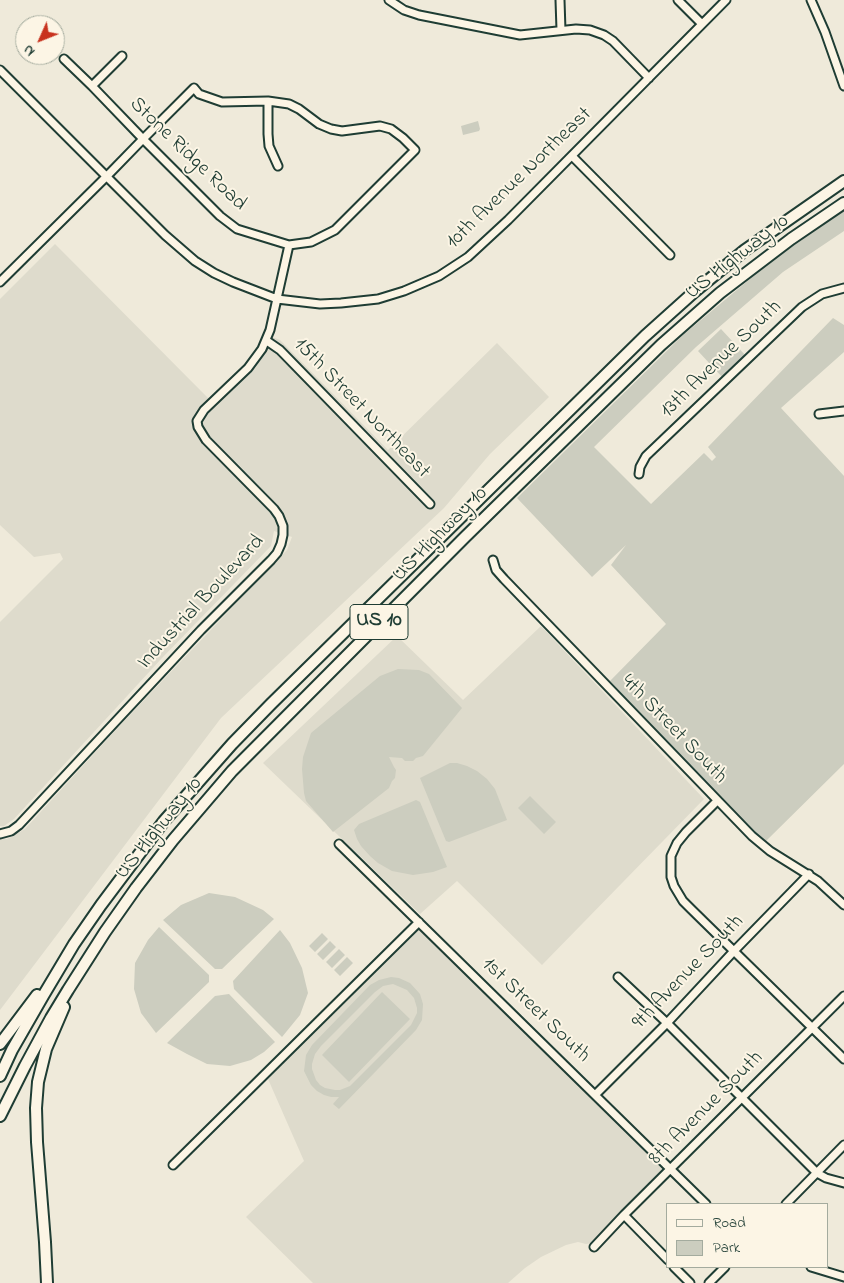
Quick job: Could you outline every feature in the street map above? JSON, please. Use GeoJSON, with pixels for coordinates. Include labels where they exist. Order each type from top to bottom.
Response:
{"type":"FeatureCollection","features":[{"type":"Feature","properties":{"kind":"highway","name":"US Highway 10"},"geometry":{"type":"LineString","coordinates":[[0,1076],[12,1050],[74,944],[114,887],[164,821],[260,715],[618,361],[669,313],[745,250],[844,180]]}},
{"type":"Feature","properties":{"kind":"highway","name":"US Highway 10"},"geometry":{"type":"LineString","coordinates":[[0,1116],[25,1066],[68,990],[119,911],[210,794],[464,537],[661,345],[728,287],[791,239],[844,203]]}},
{"type":"Feature","properties":{"kind":"highway"},"geometry":{"type":"LineString","coordinates":[[0,1044],[74,944]]}},
{"type":"Feature","properties":{"kind":"highway"},"geometry":{"type":"LineString","coordinates":[[46,1283],[36,1108],[38,1082],[46,1049],[65,1006],[68,990]]}},
{"type":"Feature","properties":{"kind":"street"},"geometry":{"type":"LineString","coordinates":[[389,0],[404,10],[419,15],[520,35],[561,30],[590,30],[604,35],[613,41],[649,78]]}},
{"type":"Feature","properties":{"kind":"street"},"geometry":{"type":"LineString","coordinates":[[560,0],[561,30]]}},
{"type":"Feature","properties":{"kind":"street"},"geometry":{"type":"LineString","coordinates":[[678,0],[702,24]]}},
{"type":"Feature","properties":{"kind":"street","name":"10th Avenue Northeast"},"geometry":{"type":"LineString","coordinates":[[106,176],[165,235],[195,261],[214,273],[253,291],[277,299],[320,304],[378,299],[404,291],[439,276],[468,257],[572,156],[726,0]]}},
{"type":"Feature","properties":{"kind":"street"},"geometry":{"type":"LineString","coordinates":[[811,0],[844,86]]}},
{"type":"Feature","properties":{"kind":"street"},"geometry":{"type":"LineString","coordinates":[[92,86],[122,56]]}},
{"type":"Feature","properties":{"kind":"street","name":"Stone Ridge Road"},"geometry":{"type":"LineString","coordinates":[[65,60],[220,216],[237,229],[289,245],[311,242],[335,230],[415,150],[391,129],[380,126],[342,131],[331,129],[319,124],[289,104],[268,101]]}},
{"type":"Feature","properties":{"kind":"street"},"geometry":{"type":"LineString","coordinates":[[0,70],[106,176]]}},
{"type":"Feature","properties":{"kind":"street"},"geometry":{"type":"LineString","coordinates":[[0,282],[194,88],[199,94],[222,102],[268,101],[269,146],[278,166]]}},
{"type":"Feature","properties":{"kind":"street"},"geometry":{"type":"LineString","coordinates":[[572,156],[670,255]]}},
{"type":"Feature","properties":{"kind":"street","name":"Industrial Boulevard"},"geometry":{"type":"LineString","coordinates":[[0,834],[11,831],[19,826],[160,674],[277,553],[283,535],[283,526],[279,516],[274,508],[206,440],[198,427],[197,421],[204,410],[255,360],[266,341],[289,245]]}},
{"type":"Feature","properties":{"kind":"street","name":"13th Avenue South"},"geometry":{"type":"LineString","coordinates":[[639,474],[640,467],[646,456],[802,307],[822,294],[844,288]]}},
{"type":"Feature","properties":{"kind":"street","name":"15th Street Northeast"},"geometry":{"type":"LineString","coordinates":[[266,341],[280,350],[430,504]]}},
{"type":"Feature","properties":{"kind":"street"},"geometry":{"type":"LineString","coordinates":[[819,414],[844,411]]}},
{"type":"Feature","properties":{"kind":"street","name":"4th Street South"},"geometry":{"type":"LineString","coordinates":[[493,560],[496,570],[504,579],[760,844],[818,881],[844,905]]}},
{"type":"Feature","properties":{"kind":"street"},"geometry":{"type":"LineString","coordinates":[[717,801],[677,843],[672,856],[671,877],[674,886],[683,901],[844,1059]]}},
{"type":"Feature","properties":{"kind":"street","name":"1st Street South"},"geometry":{"type":"LineString","coordinates":[[339,844],[705,1203]]}},
{"type":"Feature","properties":{"kind":"street","name":"9th Avenue South"},"geometry":{"type":"LineString","coordinates":[[595,1095],[808,874]]}},
{"type":"Feature","properties":{"kind":"street"},"geometry":{"type":"LineString","coordinates":[[173,1165],[419,922]]}},
{"type":"Feature","properties":{"kind":"street"},"geometry":{"type":"LineString","coordinates":[[618,977],[817,1173],[826,1178],[844,1183]]}},
{"type":"Feature","properties":{"kind":"street","name":"8th Avenue South"},"geometry":{"type":"LineString","coordinates":[[594,1247],[844,996]]}},
{"type":"Feature","properties":{"kind":"street"},"geometry":{"type":"LineString","coordinates":[[787,1203],[844,1145]]}},
{"type":"Feature","properties":{"kind":"street"},"geometry":{"type":"LineString","coordinates":[[624,1215],[666,1258]]}},
{"type":"Feature","properties":{"kind":"street"},"geometry":{"type":"LineString","coordinates":[[675,1268],[690,1283]]}},
{"type":"Feature","properties":{"kind":"street"},"geometry":{"type":"LineString","coordinates":[[709,1283],[724,1268]]}},
{"type":"Feature","properties":{"kind":"street"},"geometry":{"type":"LineString","coordinates":[[815,1268],[844,1276]]}},
{"type":"Feature","properties":{"kind":"shaded area"},"geometry":{"type":"Polygon","coordinates":[[[55,244],[209,399],[214,408],[256,367],[272,337],[280,340],[388,450],[497,343],[549,397],[490,454],[444,508],[221,718],[0,1010],[0,839],[7,839],[25,829],[124,721],[287,550],[292,537],[274,531],[271,546],[162,658],[14,819],[4,826],[0,826],[0,622],[63,559],[60,553],[34,557],[0,525],[0,299],[55,244]]]}},
{"type":"Feature","properties":{"kind":"shaded area"},"geometry":{"type":"Polygon","coordinates":[[[541,626],[704,799],[542,965],[457,881],[420,914],[263,763],[397,636],[463,700],[541,626]]]}},
{"type":"Feature","properties":{"kind":"shaded area"},"geometry":{"type":"Polygon","coordinates":[[[420,929],[664,1171],[592,1243],[578,1242],[566,1245],[541,1257],[508,1283],[313,1283],[246,1217],[304,1161],[268,1079],[420,929]]]}},
{"type":"Feature","properties":{"kind":"green space"},"geometry":{"type":"Polygon","coordinates":[[[478,121],[479,131],[463,135],[461,126],[478,121]]]}},
{"type":"Feature","properties":{"kind":"green space"},"geometry":{"type":"Polygon","coordinates":[[[844,211],[844,231],[783,272],[696,347],[594,447],[651,504],[704,453],[712,461],[716,457],[708,447],[833,318],[844,325],[844,352],[781,408],[844,476],[844,764],[766,841],[751,829],[610,681],[666,624],[611,565],[626,545],[592,577],[517,498],[683,335],[775,258],[844,211]]]}},
{"type":"Feature","properties":{"kind":"green space"},"geometry":{"type":"Polygon","coordinates":[[[721,329],[746,356],[723,378],[698,351],[721,329]]]}},
{"type":"Feature","properties":{"kind":"green space"},"geometry":{"type":"Polygon","coordinates":[[[398,669],[419,670],[429,674],[462,708],[423,756],[413,761],[389,757],[396,770],[395,778],[389,788],[333,832],[306,801],[304,793],[303,757],[311,733],[380,676],[398,669]]]}},
{"type":"Feature","properties":{"kind":"green space"},"geometry":{"type":"Polygon","coordinates":[[[450,763],[467,766],[487,779],[495,789],[507,820],[449,842],[446,841],[420,778],[450,763]]]}},
{"type":"Feature","properties":{"kind":"green space"},"geometry":{"type":"Polygon","coordinates":[[[530,796],[556,822],[544,834],[518,808],[530,796]]]}},
{"type":"Feature","properties":{"kind":"green space"},"geometry":{"type":"Polygon","coordinates":[[[416,800],[420,802],[447,867],[433,872],[413,875],[392,871],[378,863],[361,846],[354,830],[359,824],[416,800]]]}},
{"type":"Feature","properties":{"kind":"green space"},"geometry":{"type":"Polygon","coordinates":[[[209,893],[235,897],[263,910],[274,919],[222,969],[215,969],[163,920],[181,905],[209,893]]]}},
{"type":"Feature","properties":{"kind":"green space"},"geometry":{"type":"Polygon","coordinates":[[[159,927],[209,975],[209,982],[156,1033],[141,1013],[134,989],[135,963],[148,940],[159,927]]]}},
{"type":"Feature","properties":{"kind":"green space"},"geometry":{"type":"Polygon","coordinates":[[[280,930],[290,943],[302,968],[308,993],[300,1015],[282,1037],[234,989],[233,981],[280,930]]]}},
{"type":"Feature","properties":{"kind":"green space"},"geometry":{"type":"Polygon","coordinates":[[[322,933],[328,939],[315,952],[309,946],[322,933]]]}},
{"type":"Feature","properties":{"kind":"green space"},"geometry":{"type":"Polygon","coordinates":[[[330,941],[336,947],[323,960],[317,954],[330,941]]]}},
{"type":"Feature","properties":{"kind":"green space"},"geometry":{"type":"Polygon","coordinates":[[[339,949],[345,955],[332,968],[326,962],[339,949]]]}},
{"type":"Feature","properties":{"kind":"green space"},"geometry":{"type":"Polygon","coordinates":[[[347,957],[353,963],[340,976],[334,970],[347,957]]]}},
{"type":"Feature","properties":{"kind":"green space"},"geometry":{"type":"Polygon","coordinates":[[[391,977],[410,983],[420,994],[423,1004],[422,1020],[416,1030],[339,1109],[333,1104],[339,1097],[324,1095],[311,1085],[304,1071],[306,1055],[312,1045],[370,985],[391,977]],[[393,984],[383,986],[321,1046],[315,1054],[312,1064],[316,1080],[320,1085],[335,1090],[350,1086],[411,1025],[417,1013],[417,1008],[414,998],[407,990],[393,984]]]}},
{"type":"Feature","properties":{"kind":"green space"},"geometry":{"type":"Polygon","coordinates":[[[382,992],[410,1019],[349,1082],[322,1055],[382,992]]]}},
{"type":"Feature","properties":{"kind":"green space"},"geometry":{"type":"Polygon","coordinates":[[[229,994],[275,1042],[264,1052],[251,1060],[230,1066],[207,1064],[167,1043],[215,996],[229,994]]]}}]}
